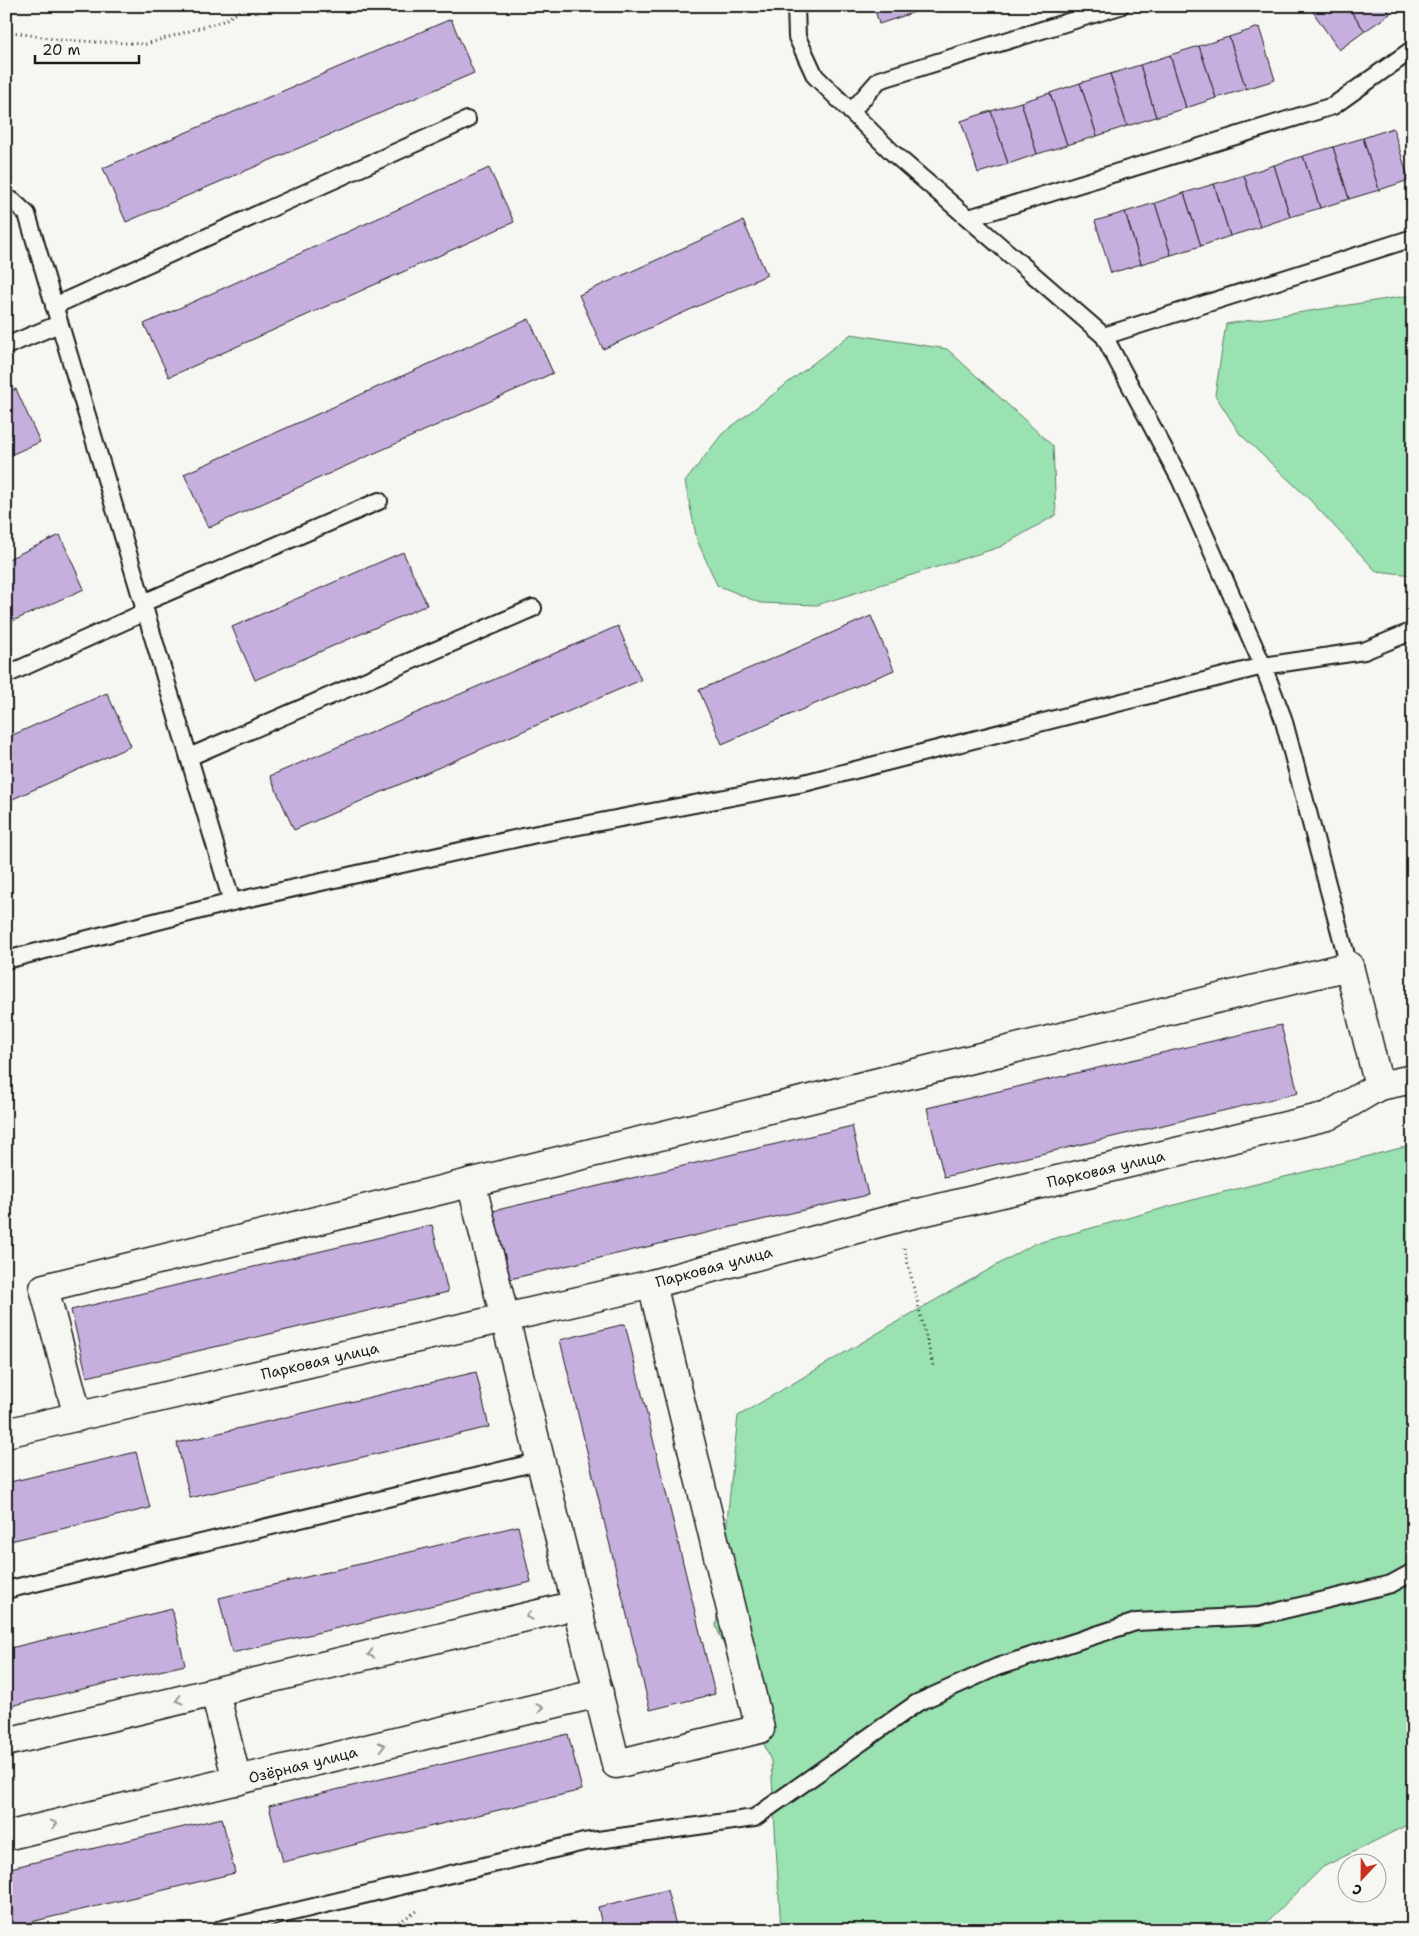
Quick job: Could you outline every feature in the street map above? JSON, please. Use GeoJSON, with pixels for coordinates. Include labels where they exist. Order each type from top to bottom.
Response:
{"type":"FeatureCollection","features":[{"type":"Feature","properties":{"kind":"street"},"geometry":{"type":"LineString","coordinates":[[78,1417],[44,1288],[1349,966],[1379,1086]]}},
{"type":"Feature","properties":{"kind":"street","name":"Парковая улица"},"geometry":{"type":"LineString","coordinates":[[6,1433],[652,1284],[897,1218],[1328,1116],[1379,1086],[1413,1078]]}},
{"type":"Feature","properties":{"kind":"street"},"geometry":{"type":"LineString","coordinates":[[471,1182],[616,1764],[760,1729],[652,1284]]}},
{"type":"Feature","properties":{"kind":"street"},"geometry":{"type":"LineString","coordinates":[[6,1742],[576,1605]]}},
{"type":"Feature","properties":{"kind":"street"},"geometry":{"type":"LineString","coordinates":[[215,1692],[237,1781]]}},
{"type":"Feature","properties":{"kind":"street","name":"Озёрная улица"},"geometry":{"type":"LineString","coordinates":[[6,1836],[599,1693]]}},
{"type":"Feature","properties":{"kind":"lane"},"geometry":{"type":"LineString","coordinates":[[796,6],[797,37],[815,76],[893,153],[1104,336],[1180,479],[1264,666],[1283,718],[1349,966]]}},
{"type":"Feature","properties":{"kind":"lane"},"geometry":{"type":"LineString","coordinates":[[851,112],[879,80],[1120,6]]}},
{"type":"Feature","properties":{"kind":"lane"},"geometry":{"type":"LineString","coordinates":[[969,218],[1333,106],[1413,49]]}},
{"type":"Feature","properties":{"kind":"lane"},"geometry":{"type":"LineString","coordinates":[[54,306],[468,120]]}},
{"type":"Feature","properties":{"kind":"lane"},"geometry":{"type":"LineString","coordinates":[[6,198],[14,201],[27,214],[232,902]]}},
{"type":"Feature","properties":{"kind":"lane"},"geometry":{"type":"LineString","coordinates":[[1104,336],[1413,238]]}},
{"type":"Feature","properties":{"kind":"lane"},"geometry":{"type":"LineString","coordinates":[[6,346],[59,324]]}},
{"type":"Feature","properties":{"kind":"lane"},"geometry":{"type":"LineString","coordinates":[[6,675],[144,608],[379,501]]}},
{"type":"Feature","properties":{"kind":"lane"},"geometry":{"type":"LineString","coordinates":[[189,757],[533,608]]}},
{"type":"Feature","properties":{"kind":"lane"},"geometry":{"type":"LineString","coordinates":[[6,960],[232,902],[532,835],[804,783],[1264,666],[1364,651],[1413,632]]}},
{"type":"Feature","properties":{"kind":"lane"},"geometry":{"type":"LineString","coordinates":[[6,1590],[541,1461]]}},
{"type":"Feature","properties":{"kind":"lane"},"geometry":{"type":"LineString","coordinates":[[218,1930],[584,1842],[754,1818],[917,1704],[998,1667],[1136,1622],[1259,1616],[1391,1584],[1413,1572]]}},
{"type":"Feature","properties":{"kind":"path"},"geometry":{"type":"LineString","coordinates":[[6,31],[60,40],[146,44],[223,21],[250,6]]}},
{"type":"Feature","properties":{"kind":"path"},"geometry":{"type":"LineString","coordinates":[[897,1218],[934,1369]]}},
{"type":"Feature","properties":{"kind":"green space"},"geometry":{"type":"Polygon","coordinates":[[[1413,295],[1413,575],[1376,571],[1309,499],[1240,434],[1215,395],[1226,324],[1413,295]]]}},
{"type":"Feature","properties":{"kind":"green space"},"geometry":{"type":"Polygon","coordinates":[[[851,334],[947,349],[1053,446],[1056,515],[1000,547],[817,605],[760,603],[717,585],[697,540],[685,482],[722,434],[851,334]]]}},
{"type":"Feature","properties":{"kind":"green space"},"geometry":{"type":"Polygon","coordinates":[[[1413,1145],[1413,1822],[1349,1854],[1336,1854],[1336,1860],[1323,1867],[1259,1930],[781,1930],[771,1761],[716,1626],[738,1416],[888,1327],[1034,1244],[1200,1198],[1413,1145]]]}},
{"type":"Feature","properties":{"kind":"building"},"geometry":{"type":"Polygon","coordinates":[[[874,6],[907,6],[909,14],[879,24],[874,6]]]}},
{"type":"Feature","properties":{"kind":"building"},"geometry":{"type":"Polygon","coordinates":[[[907,6],[935,6],[909,14],[907,6]]]}},
{"type":"Feature","properties":{"kind":"building"},"geometry":{"type":"Polygon","coordinates":[[[1309,6],[1347,6],[1365,31],[1339,50],[1309,6]]]}},
{"type":"Feature","properties":{"kind":"building"},"geometry":{"type":"Polygon","coordinates":[[[1347,6],[1385,6],[1390,14],[1365,31],[1347,6]]]}},
{"type":"Feature","properties":{"kind":"building"},"geometry":{"type":"Polygon","coordinates":[[[451,19],[474,73],[126,222],[103,168],[451,19]]]}},
{"type":"Feature","properties":{"kind":"building"},"geometry":{"type":"Polygon","coordinates":[[[1259,27],[1275,80],[1246,89],[1229,37],[1259,27]]]}},
{"type":"Feature","properties":{"kind":"building"},"geometry":{"type":"Polygon","coordinates":[[[1229,37],[1246,89],[1216,98],[1199,46],[1229,37]]]}},
{"type":"Feature","properties":{"kind":"building"},"geometry":{"type":"Polygon","coordinates":[[[1199,46],[1216,98],[1186,108],[1170,55],[1199,46]]]}},
{"type":"Feature","properties":{"kind":"building"},"geometry":{"type":"Polygon","coordinates":[[[1170,55],[1186,108],[1156,117],[1140,65],[1170,55]]]}},
{"type":"Feature","properties":{"kind":"building"},"geometry":{"type":"Polygon","coordinates":[[[1140,65],[1156,117],[1127,126],[1110,74],[1140,65]]]}},
{"type":"Feature","properties":{"kind":"building"},"geometry":{"type":"Polygon","coordinates":[[[1110,74],[1127,126],[1097,136],[1080,83],[1110,74]]]}},
{"type":"Feature","properties":{"kind":"building"},"geometry":{"type":"Polygon","coordinates":[[[1080,83],[1097,136],[1067,145],[1050,93],[1080,83]]]}},
{"type":"Feature","properties":{"kind":"building"},"geometry":{"type":"Polygon","coordinates":[[[1050,93],[1067,145],[1037,154],[1021,102],[1050,93]]]}},
{"type":"Feature","properties":{"kind":"building"},"geometry":{"type":"Polygon","coordinates":[[[1021,102],[1037,154],[1008,164],[991,111],[1021,102]]]}},
{"type":"Feature","properties":{"kind":"building"},"geometry":{"type":"Polygon","coordinates":[[[991,111],[1008,164],[978,173],[961,121],[991,111]]]}},
{"type":"Feature","properties":{"kind":"building"},"geometry":{"type":"Polygon","coordinates":[[[1393,128],[1409,180],[1379,190],[1363,138],[1393,128]]]}},
{"type":"Feature","properties":{"kind":"building"},"geometry":{"type":"Polygon","coordinates":[[[1363,138],[1379,190],[1349,199],[1333,147],[1363,138]]]}},
{"type":"Feature","properties":{"kind":"building"},"geometry":{"type":"Polygon","coordinates":[[[1333,147],[1349,199],[1320,208],[1303,156],[1333,147]]]}},
{"type":"Feature","properties":{"kind":"building"},"geometry":{"type":"Polygon","coordinates":[[[1303,156],[1320,208],[1290,217],[1274,165],[1303,156]]]}},
{"type":"Feature","properties":{"kind":"building"},"geometry":{"type":"Polygon","coordinates":[[[1274,165],[1290,217],[1260,227],[1244,175],[1274,165]]]}},
{"type":"Feature","properties":{"kind":"building"},"geometry":{"type":"Polygon","coordinates":[[[489,168],[514,222],[169,377],[144,324],[489,168]]]}},
{"type":"Feature","properties":{"kind":"building"},"geometry":{"type":"Polygon","coordinates":[[[1244,175],[1260,227],[1230,236],[1214,184],[1244,175]]]}},
{"type":"Feature","properties":{"kind":"building"},"geometry":{"type":"Polygon","coordinates":[[[1214,184],[1230,236],[1201,246],[1184,193],[1214,184]]]}},
{"type":"Feature","properties":{"kind":"building"},"geometry":{"type":"Polygon","coordinates":[[[1184,193],[1201,246],[1171,255],[1155,203],[1184,193]]]}},
{"type":"Feature","properties":{"kind":"building"},"geometry":{"type":"Polygon","coordinates":[[[1155,203],[1171,255],[1141,264],[1125,212],[1155,203]]]}},
{"type":"Feature","properties":{"kind":"building"},"geometry":{"type":"Polygon","coordinates":[[[1125,212],[1141,264],[1111,273],[1095,221],[1125,212]]]}},
{"type":"Feature","properties":{"kind":"building"},"geometry":{"type":"Polygon","coordinates":[[[743,221],[767,275],[603,349],[579,295],[743,221]]]}},
{"type":"Feature","properties":{"kind":"building"},"geometry":{"type":"Polygon","coordinates":[[[529,319],[553,373],[208,528],[184,474],[529,319]]]}},
{"type":"Feature","properties":{"kind":"building"},"geometry":{"type":"Polygon","coordinates":[[[16,389],[40,442],[6,457],[6,393],[16,389]]]}},
{"type":"Feature","properties":{"kind":"building"},"geometry":{"type":"Polygon","coordinates":[[[60,535],[84,589],[6,624],[6,560],[60,535]]]}},
{"type":"Feature","properties":{"kind":"building"},"geometry":{"type":"Polygon","coordinates":[[[403,552],[427,605],[255,680],[232,627],[403,552]]]}},
{"type":"Feature","properties":{"kind":"building"},"geometry":{"type":"Polygon","coordinates":[[[871,616],[894,670],[722,744],[699,690],[871,616]]]}},
{"type":"Feature","properties":{"kind":"building"},"geometry":{"type":"Polygon","coordinates":[[[618,626],[641,680],[294,830],[270,776],[618,626]]]}},
{"type":"Feature","properties":{"kind":"building"},"geometry":{"type":"Polygon","coordinates":[[[107,693],[131,746],[6,802],[6,738],[107,693]]]}},
{"type":"Feature","properties":{"kind":"building"},"geometry":{"type":"Polygon","coordinates":[[[1281,1025],[1298,1093],[944,1177],[927,1108],[1281,1025]]]}},
{"type":"Feature","properties":{"kind":"building"},"geometry":{"type":"Polygon","coordinates":[[[852,1126],[868,1195],[510,1279],[493,1211],[852,1126]]]}},
{"type":"Feature","properties":{"kind":"building"},"geometry":{"type":"Polygon","coordinates":[[[432,1225],[448,1292],[87,1377],[71,1310],[432,1225]]]}},
{"type":"Feature","properties":{"kind":"building"},"geometry":{"type":"Polygon","coordinates":[[[625,1324],[715,1694],[650,1710],[560,1340],[625,1324]]]}},
{"type":"Feature","properties":{"kind":"building"},"geometry":{"type":"Polygon","coordinates":[[[476,1372],[489,1427],[190,1498],[177,1443],[476,1372]]]}},
{"type":"Feature","properties":{"kind":"building"},"geometry":{"type":"Polygon","coordinates":[[[136,1452],[150,1508],[6,1542],[6,1483],[136,1452]]]}},
{"type":"Feature","properties":{"kind":"building"},"geometry":{"type":"Polygon","coordinates":[[[518,1526],[531,1582],[232,1653],[219,1598],[518,1526]]]}},
{"type":"Feature","properties":{"kind":"building"},"geometry":{"type":"Polygon","coordinates":[[[172,1609],[185,1665],[6,1707],[6,1649],[172,1609]]]}},
{"type":"Feature","properties":{"kind":"building"},"geometry":{"type":"Polygon","coordinates":[[[568,1734],[582,1790],[283,1862],[269,1806],[568,1734]]]}},
{"type":"Feature","properties":{"kind":"building"},"geometry":{"type":"Polygon","coordinates":[[[222,1818],[235,1873],[6,1928],[6,1869],[222,1818]]]}},
{"type":"Feature","properties":{"kind":"building"},"geometry":{"type":"Polygon","coordinates":[[[667,1890],[677,1930],[603,1930],[598,1907],[667,1890]]]}}]}
